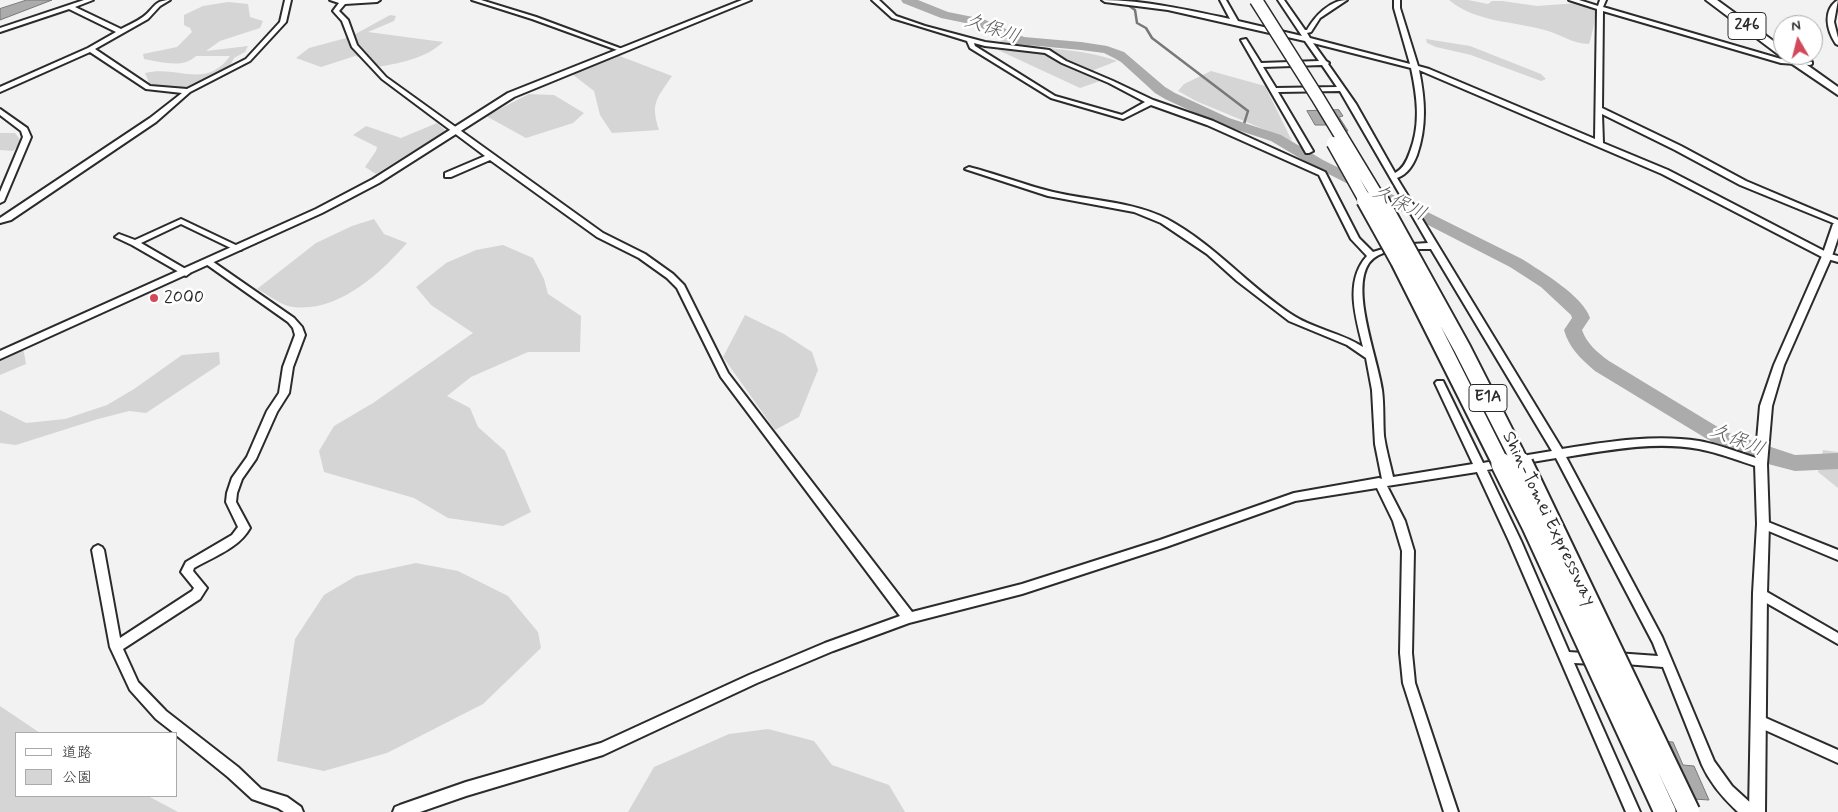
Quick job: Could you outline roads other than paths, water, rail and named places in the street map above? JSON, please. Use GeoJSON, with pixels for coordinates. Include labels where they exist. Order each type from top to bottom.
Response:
{"type":"FeatureCollection","features":[{"type":"Feature","properties":{"kind":"highway","name":"Shin-Tomei Expressway"},"geometry":{"type":"LineString","coordinates":[[1246,0],[1322,123],[1399,261],[1533,526],[1665,812]]}},
{"type":"Feature","properties":{"kind":"highway","name":"Shin-Tomei Expressway"},"geometry":{"type":"LineString","coordinates":[[1256,0],[1309,80],[1356,158],[1484,390],[1555,530],[1689,812]]}},
{"type":"Feature","properties":{"kind":"highway","name":"246"},"geometry":{"type":"LineString","coordinates":[[1711,0],[1773,46]]}},
{"type":"Feature","properties":{"kind":"highway","name":"246"},"geometry":{"type":"LineString","coordinates":[[1722,0],[1773,37]]}},
{"type":"Feature","properties":{"kind":"highway","name":"246"},"geometry":{"type":"LineString","coordinates":[[1805,65],[1838,92]]}},
{"type":"Feature","properties":{"kind":"highway","name":"246"},"geometry":{"type":"LineString","coordinates":[[1811,65],[1838,83]]}},
{"type":"Feature","properties":{"kind":"street"},"geometry":{"type":"LineString","coordinates":[[0,30],[90,0]]}},
{"type":"Feature","properties":{"kind":"street"},"geometry":{"type":"LineString","coordinates":[[0,90],[90,50],[146,18],[158,5],[167,0]]}},
{"type":"Feature","properties":{"kind":"street"},"geometry":{"type":"LineString","coordinates":[[0,221],[8,218],[153,120],[188,91],[248,60],[283,22],[288,0]]}},
{"type":"Feature","properties":{"kind":"street"},"geometry":{"type":"LineString","coordinates":[[333,0],[344,2],[377,0]]}},
{"type":"Feature","properties":{"kind":"street"},"geometry":{"type":"LineString","coordinates":[[475,0],[534,18],[622,50]]}},
{"type":"Feature","properties":{"kind":"street"},"geometry":{"type":"LineString","coordinates":[[0,355],[81,317],[186,273],[346,198],[511,95],[748,0]]}},
{"type":"Feature","properties":{"kind":"street"},"geometry":{"type":"LineString","coordinates":[[875,0],[894,17],[970,40],[1046,51],[1064,62],[1111,82],[1150,102],[1210,122],[1322,174],[1355,239],[1372,256]]}},
{"type":"Feature","properties":{"kind":"street"},"geometry":{"type":"LineString","coordinates":[[1105,0],[1168,8],[1235,22],[1415,66],[1599,143],[1674,177],[1827,256],[1838,259]]}},
{"type":"Feature","properties":{"kind":"street"},"geometry":{"type":"LineString","coordinates":[[1223,0],[1235,22]]}},
{"type":"Feature","properties":{"kind":"street"},"geometry":{"type":"LineString","coordinates":[[1281,0],[1326,63],[1342,89],[1559,454],[1638,602],[1667,662],[1699,744],[1713,772],[1733,798],[1750,812]]}},
{"type":"Feature","properties":{"kind":"street"},"geometry":{"type":"LineString","coordinates":[[1304,32],[1309,31],[1318,17],[1344,0]]}},
{"type":"Feature","properties":{"kind":"street"},"geometry":{"type":"LineString","coordinates":[[1392,176],[1399,175],[1404,171],[1415,150],[1421,130],[1418,73],[1397,8],[1397,0]]}},
{"type":"Feature","properties":{"kind":"street"},"geometry":{"type":"LineString","coordinates":[[1572,0],[1773,59]]}},
{"type":"Feature","properties":{"kind":"street"},"geometry":{"type":"LineString","coordinates":[[1599,143],[1600,8],[1603,0]]}},
{"type":"Feature","properties":{"kind":"street"},"geometry":{"type":"LineString","coordinates":[[344,2],[336,12],[345,20],[354,46],[384,78],[489,157],[600,235],[642,256],[670,276],[681,287],[724,375],[908,618]]}},
{"type":"Feature","properties":{"kind":"street"},"geometry":{"type":"LineString","coordinates":[[1838,2],[1830,15],[1833,37],[1838,43]]}},
{"type":"Feature","properties":{"kind":"street"},"geometry":{"type":"LineString","coordinates":[[70,7],[121,32]]}},
{"type":"Feature","properties":{"kind":"street"},"geometry":{"type":"LineString","coordinates":[[970,40],[972,47],[1039,89],[1062,100],[1122,117],[1150,102]]}},
{"type":"Feature","properties":{"kind":"street"},"geometry":{"type":"LineString","coordinates":[[1244,40],[1309,151]]}},
{"type":"Feature","properties":{"kind":"street"},"geometry":{"type":"LineString","coordinates":[[90,50],[148,88],[188,91]]}},
{"type":"Feature","properties":{"kind":"street"},"geometry":{"type":"LineString","coordinates":[[1259,65],[1326,63]]}},
{"type":"Feature","properties":{"kind":"street"},"geometry":{"type":"LineString","coordinates":[[1273,90],[1342,89]]}},
{"type":"Feature","properties":{"kind":"street"},"geometry":{"type":"LineString","coordinates":[[1598,109],[1678,148],[1742,183],[1838,224],[1827,256],[1779,365],[1766,406],[1761,462],[1763,524],[1760,593],[1757,812]]}},
{"type":"Feature","properties":{"kind":"street"},"geometry":{"type":"LineString","coordinates":[[0,111],[24,130],[27,137],[0,201]]}},
{"type":"Feature","properties":{"kind":"street"},"geometry":{"type":"LineString","coordinates":[[448,175],[489,157]]}},
{"type":"Feature","properties":{"kind":"street"},"geometry":{"type":"LineString","coordinates":[[969,169],[1051,194],[1136,210],[1164,221],[1210,252],[1240,279],[1292,319],[1350,343],[1371,358]]}},
{"type":"Feature","properties":{"kind":"street"},"geometry":{"type":"LineString","coordinates":[[135,243],[181,221],[238,248]]}},
{"type":"Feature","properties":{"kind":"street"},"geometry":{"type":"LineString","coordinates":[[119,237],[135,243],[186,273]]}},
{"type":"Feature","properties":{"kind":"street"},"geometry":{"type":"LineString","coordinates":[[1435,246],[1402,247],[1372,256],[1364,263],[1359,282],[1360,315],[1377,390],[1383,482],[1399,521],[1408,551],[1406,653],[1410,683],[1451,812]]}},
{"type":"Feature","properties":{"kind":"street"},"geometry":{"type":"LineString","coordinates":[[116,647],[196,595],[201,588],[187,572],[190,565],[236,538],[244,528],[231,502],[232,493],[237,478],[251,460],[272,411],[284,393],[288,367],[300,335],[297,327],[291,320],[209,262]]}},
{"type":"Feature","properties":{"kind":"street"},"geometry":{"type":"LineString","coordinates":[[1440,383],[1481,466],[1633,812]]}},
{"type":"Feature","properties":{"kind":"street"},"geometry":{"type":"LineString","coordinates":[[400,812],[466,789],[603,749],[812,654],[908,618],[1022,590],[1162,544],[1294,497],[1481,466],[1633,444],[1690,444],[1761,462]]}},
{"type":"Feature","properties":{"kind":"street"},"geometry":{"type":"LineString","coordinates":[[1763,524],[1838,555]]}},
{"type":"Feature","properties":{"kind":"street"},"geometry":{"type":"LineString","coordinates":[[98,550],[116,647],[134,686],[161,714],[233,772],[257,794],[282,802],[296,812]]}},
{"type":"Feature","properties":{"kind":"street"},"geometry":{"type":"LineString","coordinates":[[1760,593],[1838,639]]}},
{"type":"Feature","properties":{"kind":"street"},"geometry":{"type":"LineString","coordinates":[[1565,657],[1667,662]]}},
{"type":"Feature","properties":{"kind":"street"},"geometry":{"type":"LineString","coordinates":[[1759,721],[1838,757]]}},
{"type":"Feature","properties":{"kind":"waterway","name":"久保川"},"geometry":{"type":"LineString","coordinates":[[907,0],[945,15],[979,22],[1022,41],[1081,46],[1107,50],[1119,55],[1126,59],[1160,90],[1170,96],[1224,121],[1276,138],[1318,163],[1516,263],[1547,283],[1579,312],[1581,318],[1573,330],[1576,340],[1588,355],[1602,366],[1719,437],[1775,458],[1795,463],[1838,461]]}},
{"type":"Feature","properties":{"kind":"waterway"},"geometry":{"type":"LineString","coordinates":[[1128,5],[1135,10],[1137,23],[1146,28],[1152,38],[1248,111],[1243,127]]}},
{"type":"Feature","properties":{"kind":"place","name":"2000"},"geometry":{"type":"Point","coordinates":[154,298]}}]}
